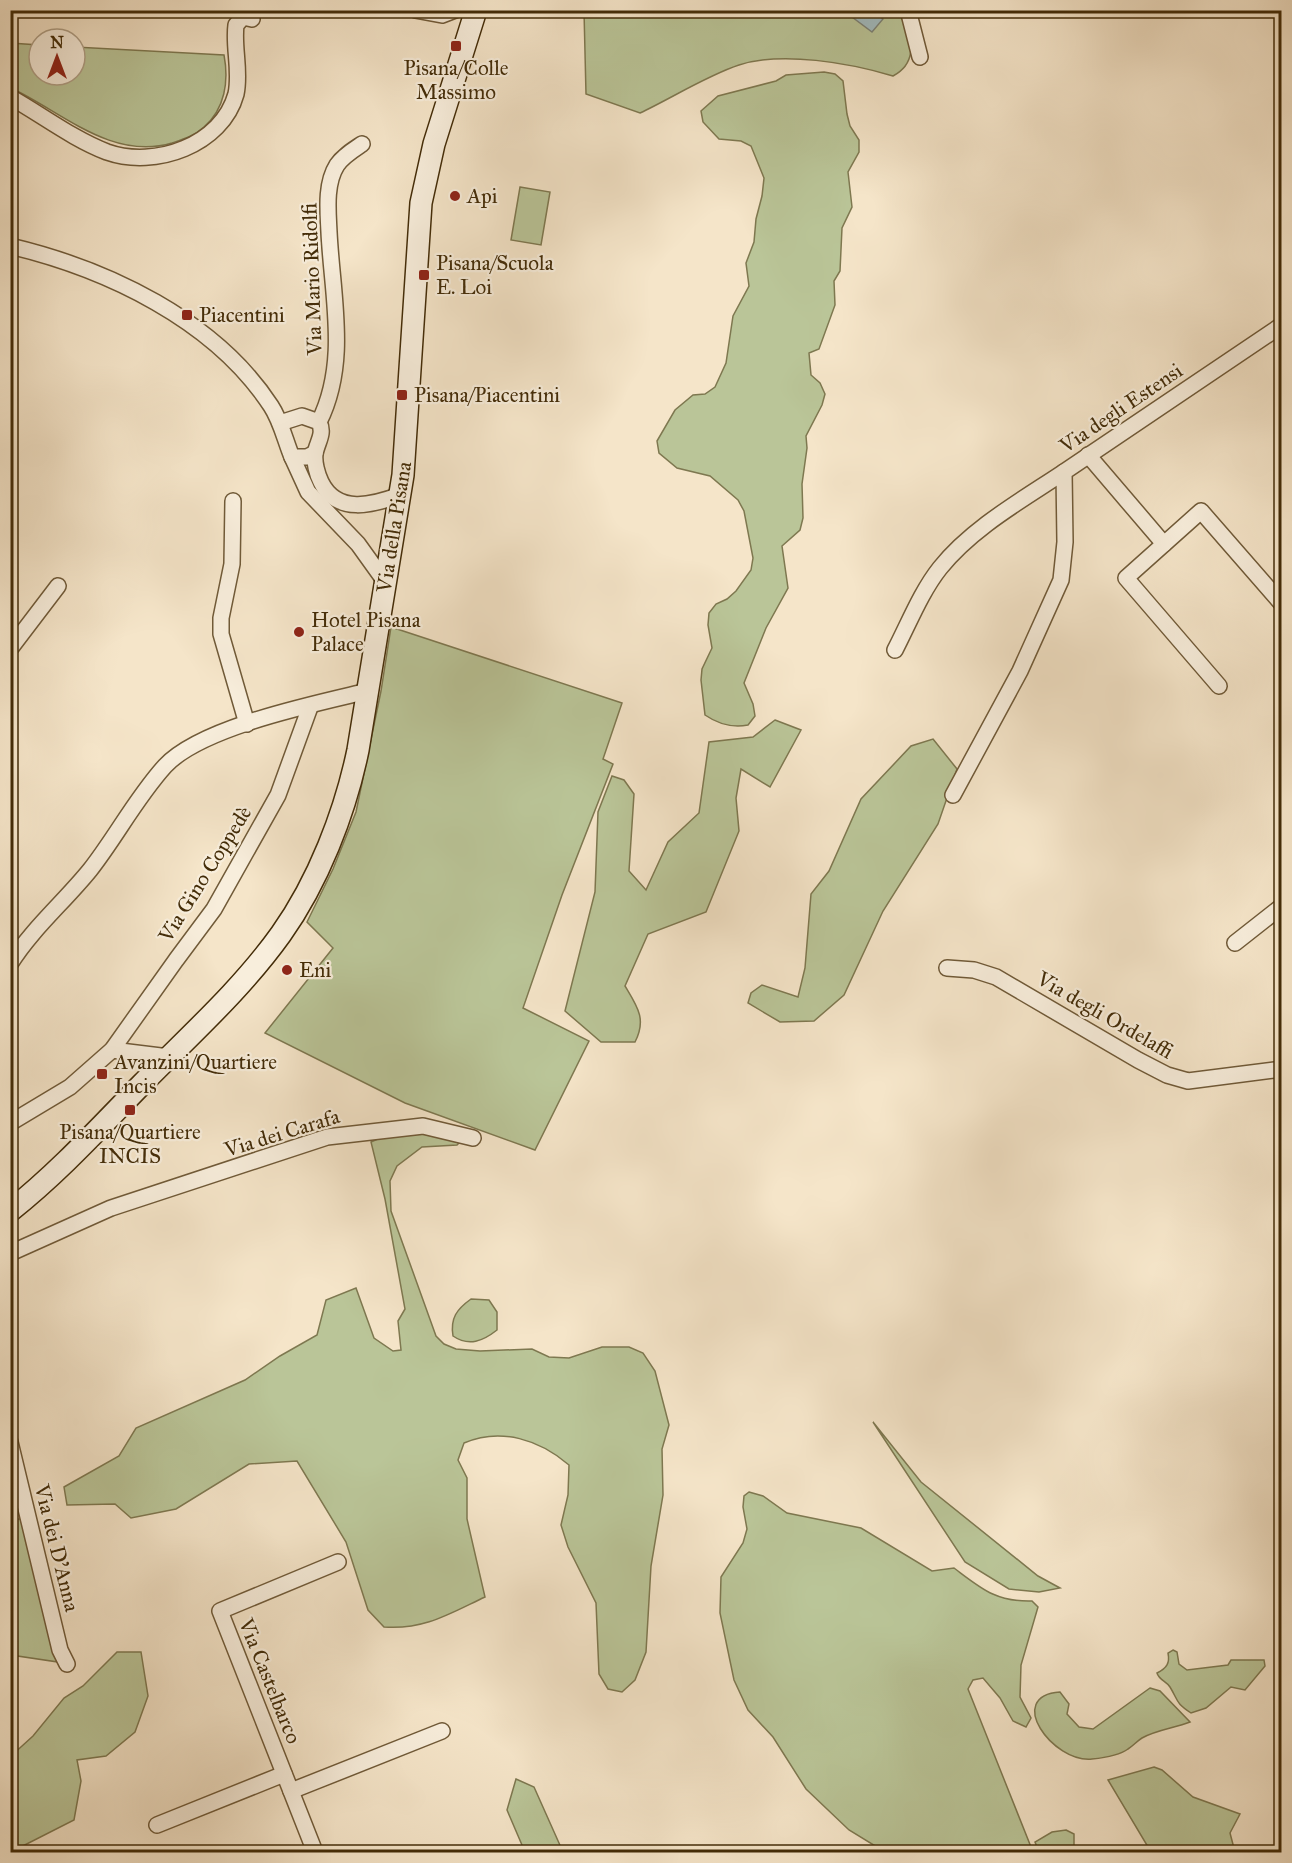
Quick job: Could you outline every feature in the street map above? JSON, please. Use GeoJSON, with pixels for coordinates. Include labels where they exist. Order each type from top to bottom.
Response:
{"type":"FeatureCollection","features":[{"type":"Feature","properties":{"kind":"main road","name":"Via della Pisana"},"geometry":{"type":"LineString","coordinates":[[11,1211],[53,1174],[250,973],[294,914],[327,846],[349,784],[368,691],[400,495],[409,400],[421,203],[435,144],[476,10]]}},
{"type":"Feature","properties":{"kind":"street"},"geometry":{"type":"LineString","coordinates":[[415,10],[442,15],[455,10]]}},
{"type":"Feature","properties":{"kind":"street"},"geometry":{"type":"LineString","coordinates":[[908,10],[920,57]]}},
{"type":"Feature","properties":{"kind":"street"},"geometry":{"type":"LineString","coordinates":[[10,97],[108,152],[153,155],[181,150],[208,136],[227,114],[238,83],[237,22],[243,17],[252,20]]}},
{"type":"Feature","properties":{"kind":"street","name":"Via Mario Ridolfi"},"geometry":{"type":"LineString","coordinates":[[320,422],[328,404],[336,371],[336,318],[328,209],[330,188],[338,164],[362,144]]}},
{"type":"Feature","properties":{"kind":"street"},"geometry":{"type":"LineString","coordinates":[[10,246],[54,258],[101,276],[184,321],[219,347],[242,369],[265,397],[280,423],[308,492],[344,528],[386,583]]}},
{"type":"Feature","properties":{"kind":"street","name":"Via degli Estensi"},"geometry":{"type":"LineString","coordinates":[[953,795],[1016,678],[1061,580],[1065,542],[1064,472],[1281,326]]}},
{"type":"Feature","properties":{"kind":"street"},"geometry":{"type":"LineString","coordinates":[[280,423],[302,416],[320,422],[322,432],[315,453],[317,471],[324,488],[338,500],[356,506],[400,495]]}},
{"type":"Feature","properties":{"kind":"street"},"geometry":{"type":"LineString","coordinates":[[292,457],[307,457],[315,453]]}},
{"type":"Feature","properties":{"kind":"street"},"geometry":{"type":"LineString","coordinates":[[1088,455],[1164,544]]}},
{"type":"Feature","properties":{"kind":"street"},"geometry":{"type":"LineString","coordinates":[[895,650],[930,581],[955,551],[1002,514],[1064,472]]}},
{"type":"Feature","properties":{"kind":"street"},"geometry":{"type":"LineString","coordinates":[[233,501],[232,564],[222,610],[221,634],[247,724]]}},
{"type":"Feature","properties":{"kind":"street"},"geometry":{"type":"LineString","coordinates":[[344,528],[356,506]]}},
{"type":"Feature","properties":{"kind":"street"},"geometry":{"type":"LineString","coordinates":[[1219,686],[1126,578],[1201,511],[1281,604]]}},
{"type":"Feature","properties":{"kind":"street"},"geometry":{"type":"LineString","coordinates":[[10,649],[58,586]]}},
{"type":"Feature","properties":{"kind":"street"},"geometry":{"type":"LineString","coordinates":[[10,964],[92,867],[165,766],[190,745],[247,724],[368,691]]}},
{"type":"Feature","properties":{"kind":"street","name":"Via Gino Coppedè"},"geometry":{"type":"LineString","coordinates":[[10,1123],[62,1093],[112,1050],[214,909],[252,844],[285,779],[310,707]]}},
{"type":"Feature","properties":{"kind":"street"},"geometry":{"type":"LineString","coordinates":[[1235,943],[1281,906]]}},
{"type":"Feature","properties":{"kind":"street","name":"Via degli Ordelaffi"},"geometry":{"type":"LineString","coordinates":[[947,968],[974,970],[996,977],[1138,1060],[1179,1079],[1188,1081],[1281,1069]]}},
{"type":"Feature","properties":{"kind":"street"},"geometry":{"type":"LineString","coordinates":[[112,1050],[169,1057]]}},
{"type":"Feature","properties":{"kind":"street","name":"Via dei Carafa"},"geometry":{"type":"LineString","coordinates":[[12,1250],[111,1208],[327,1137],[423,1126],[473,1138]]}},
{"type":"Feature","properties":{"kind":"street","name":"Via dei D’Anna"},"geometry":{"type":"LineString","coordinates":[[10,1442],[60,1650],[67,1664]]}},
{"type":"Feature","properties":{"kind":"street","name":"Via Castelbarco"},"geometry":{"type":"LineString","coordinates":[[315,1852],[220,1611],[338,1563]]}},
{"type":"Feature","properties":{"kind":"street"},"geometry":{"type":"LineString","coordinates":[[291,1791],[442,1731]]}},
{"type":"Feature","properties":{"kind":"street"},"geometry":{"type":"LineString","coordinates":[[157,1825],[284,1774]]}},
{"type":"Feature","properties":{"kind":"green space"},"geometry":{"type":"Polygon","coordinates":[[[584,11],[906,11],[911,39],[910,56],[907,63],[893,76],[816,60],[756,61],[727,69],[640,113],[586,94],[584,11]]]}},
{"type":"Feature","properties":{"kind":"green space"},"geometry":{"type":"Polygon","coordinates":[[[10,43],[27,44],[27,87],[87,87],[87,48],[224,55],[226,75],[224,94],[211,120],[185,139],[150,147],[108,140],[11,88],[10,43]]]}},
{"type":"Feature","properties":{"kind":"green space"},"geometry":{"type":"Polygon","coordinates":[[[824,72],[835,74],[843,81],[850,126],[859,140],[859,152],[848,172],[852,207],[842,228],[840,271],[834,281],[835,305],[819,349],[809,353],[811,375],[820,383],[825,394],[822,405],[806,436],[807,448],[802,484],[803,518],[800,530],[782,546],[788,588],[766,628],[744,683],[753,704],[755,716],[748,725],[731,726],[705,715],[701,680],[702,669],[712,648],[708,625],[709,613],[716,604],[727,599],[736,591],[751,570],[753,558],[744,511],[738,500],[710,476],[677,468],[659,453],[657,441],[675,410],[693,395],[705,394],[715,387],[726,363],[733,316],[749,286],[746,263],[754,242],[756,219],[762,196],[764,178],[751,146],[741,141],[719,139],[703,122],[701,111],[718,96],[776,81],[786,75],[824,72]]]}},
{"type":"Feature","properties":{"kind":"green space"},"geometry":{"type":"Polygon","coordinates":[[[520,187],[550,192],[541,245],[511,240],[520,187]]]}},
{"type":"Feature","properties":{"kind":"green space"},"geometry":{"type":"Polygon","coordinates":[[[391,627],[622,703],[603,759],[613,764],[562,895],[523,1008],[589,1041],[535,1150],[405,1103],[265,1033],[333,948],[307,922],[333,869],[356,812],[381,691],[391,627]]]}},
{"type":"Feature","properties":{"kind":"green space"},"geometry":{"type":"Polygon","coordinates":[[[775,720],[801,730],[770,787],[741,769],[736,798],[739,831],[706,912],[648,934],[625,986],[637,1006],[640,1019],[639,1034],[635,1042],[601,1042],[565,1011],[595,892],[598,812],[612,776],[624,780],[634,794],[629,871],[646,890],[668,842],[699,813],[709,742],[753,737],[775,720]]]}},
{"type":"Feature","properties":{"kind":"green space"},"geometry":{"type":"Polygon","coordinates":[[[933,739],[957,769],[938,824],[883,911],[844,995],[814,1021],[780,1022],[748,1003],[751,993],[762,985],[798,997],[805,968],[811,894],[829,871],[861,799],[911,746],[933,739]]]}},
{"type":"Feature","properties":{"kind":"green space"},"geometry":{"type":"Polygon","coordinates":[[[415,1134],[445,1135],[460,1142],[457,1145],[422,1147],[397,1166],[390,1181],[391,1211],[436,1336],[444,1344],[456,1349],[480,1351],[532,1349],[549,1357],[569,1358],[602,1347],[629,1347],[643,1353],[655,1371],[669,1425],[662,1449],[663,1495],[651,1566],[646,1652],[635,1680],[622,1692],[608,1689],[599,1674],[596,1603],[568,1547],[561,1525],[568,1495],[569,1465],[558,1456],[533,1443],[506,1436],[492,1436],[464,1443],[458,1460],[467,1478],[467,1519],[485,1597],[436,1620],[412,1626],[384,1627],[368,1610],[346,1542],[297,1461],[249,1464],[176,1509],[131,1518],[115,1504],[67,1505],[64,1487],[119,1456],[136,1428],[245,1380],[280,1356],[317,1335],[326,1300],[356,1288],[374,1338],[393,1351],[401,1350],[398,1321],[405,1309],[385,1199],[371,1142],[382,1137],[415,1134]]]}},
{"type":"Feature","properties":{"kind":"green space"},"geometry":{"type":"Polygon","coordinates":[[[471,1299],[489,1300],[497,1312],[497,1330],[481,1340],[470,1342],[453,1336],[452,1330],[456,1314],[471,1299]]]}},
{"type":"Feature","properties":{"kind":"green space"},"geometry":{"type":"Polygon","coordinates":[[[873,1422],[921,1482],[1038,1576],[1060,1588],[1039,1592],[1009,1589],[965,1562],[873,1422]]]}},
{"type":"Feature","properties":{"kind":"green space"},"geometry":{"type":"Polygon","coordinates":[[[749,1492],[763,1496],[787,1513],[861,1528],[932,1571],[954,1568],[990,1593],[1019,1601],[1032,1601],[1038,1607],[1021,1665],[1020,1697],[1031,1718],[1026,1727],[1013,1721],[1000,1698],[983,1678],[973,1680],[968,1689],[1033,1852],[885,1852],[849,1830],[806,1789],[773,1737],[748,1710],[734,1680],[720,1613],[721,1577],[743,1543],[747,1529],[743,1507],[744,1496],[749,1492]]]}},
{"type":"Feature","properties":{"kind":"green space"},"geometry":{"type":"Polygon","coordinates":[[[24,1518],[58,1662],[11,1655],[10,1521],[24,1518]]]}},
{"type":"Feature","properties":{"kind":"green space"},"geometry":{"type":"Polygon","coordinates":[[[1173,1650],[1177,1652],[1179,1664],[1187,1670],[1228,1665],[1231,1660],[1264,1660],[1265,1666],[1245,1690],[1231,1687],[1206,1708],[1191,1713],[1180,1704],[1170,1687],[1157,1673],[1167,1665],[1168,1653],[1173,1650]]]}},
{"type":"Feature","properties":{"kind":"green space"},"geometry":{"type":"Polygon","coordinates":[[[117,1652],[141,1652],[148,1696],[135,1732],[106,1756],[77,1760],[81,1781],[74,1820],[11,1852],[11,1756],[33,1736],[64,1698],[83,1686],[117,1652]]]}},
{"type":"Feature","properties":{"kind":"green space"},"geometry":{"type":"Polygon","coordinates":[[[1150,1688],[1160,1691],[1190,1722],[1147,1735],[1125,1751],[1111,1756],[1092,1759],[1077,1757],[1063,1751],[1040,1729],[1035,1716],[1036,1705],[1044,1696],[1060,1692],[1069,1704],[1067,1714],[1079,1727],[1093,1729],[1150,1688]]]}},
{"type":"Feature","properties":{"kind":"green space"},"geometry":{"type":"Polygon","coordinates":[[[1154,1767],[1162,1770],[1193,1797],[1240,1814],[1230,1833],[1235,1852],[1151,1852],[1108,1780],[1154,1767]]]}},
{"type":"Feature","properties":{"kind":"green space"},"geometry":{"type":"Polygon","coordinates":[[[516,1779],[534,1787],[563,1852],[525,1852],[507,1810],[516,1779]]]}},
{"type":"Feature","properties":{"kind":"green space"},"geometry":{"type":"Polygon","coordinates":[[[1066,1830],[1074,1834],[1074,1846],[1071,1852],[1039,1852],[1035,1842],[1052,1832],[1066,1830]]]}},
{"type":"Feature","properties":{"kind":"water"},"geometry":{"type":"Polygon","coordinates":[[[844,11],[872,11],[883,19],[872,32],[844,11]]]}},
{"type":"Feature","properties":{"kind":"place","name":"Pisana/Colle Massimo"},"geometry":{"type":"Point","coordinates":[456,46]}},
{"type":"Feature","properties":{"kind":"place","name":"Api"},"geometry":{"type":"Point","coordinates":[455,196]}},
{"type":"Feature","properties":{"kind":"place","name":"Pisana/Scuola E. Loi"},"geometry":{"type":"Point","coordinates":[424,275]}},
{"type":"Feature","properties":{"kind":"place","name":"Piacentini"},"geometry":{"type":"Point","coordinates":[187,315]}},
{"type":"Feature","properties":{"kind":"place","name":"Pisana/Piacentini"},"geometry":{"type":"Point","coordinates":[402,395]}},
{"type":"Feature","properties":{"kind":"place","name":"Hotel Pisana Palace"},"geometry":{"type":"Point","coordinates":[299,632]}},
{"type":"Feature","properties":{"kind":"place","name":"Eni"},"geometry":{"type":"Point","coordinates":[287,970]}},
{"type":"Feature","properties":{"kind":"place","name":"Avanzini/Quartiere Incis"},"geometry":{"type":"Point","coordinates":[102,1074]}},
{"type":"Feature","properties":{"kind":"place","name":"Pisana/Quartiere INCIS"},"geometry":{"type":"Point","coordinates":[130,1110]}}]}
